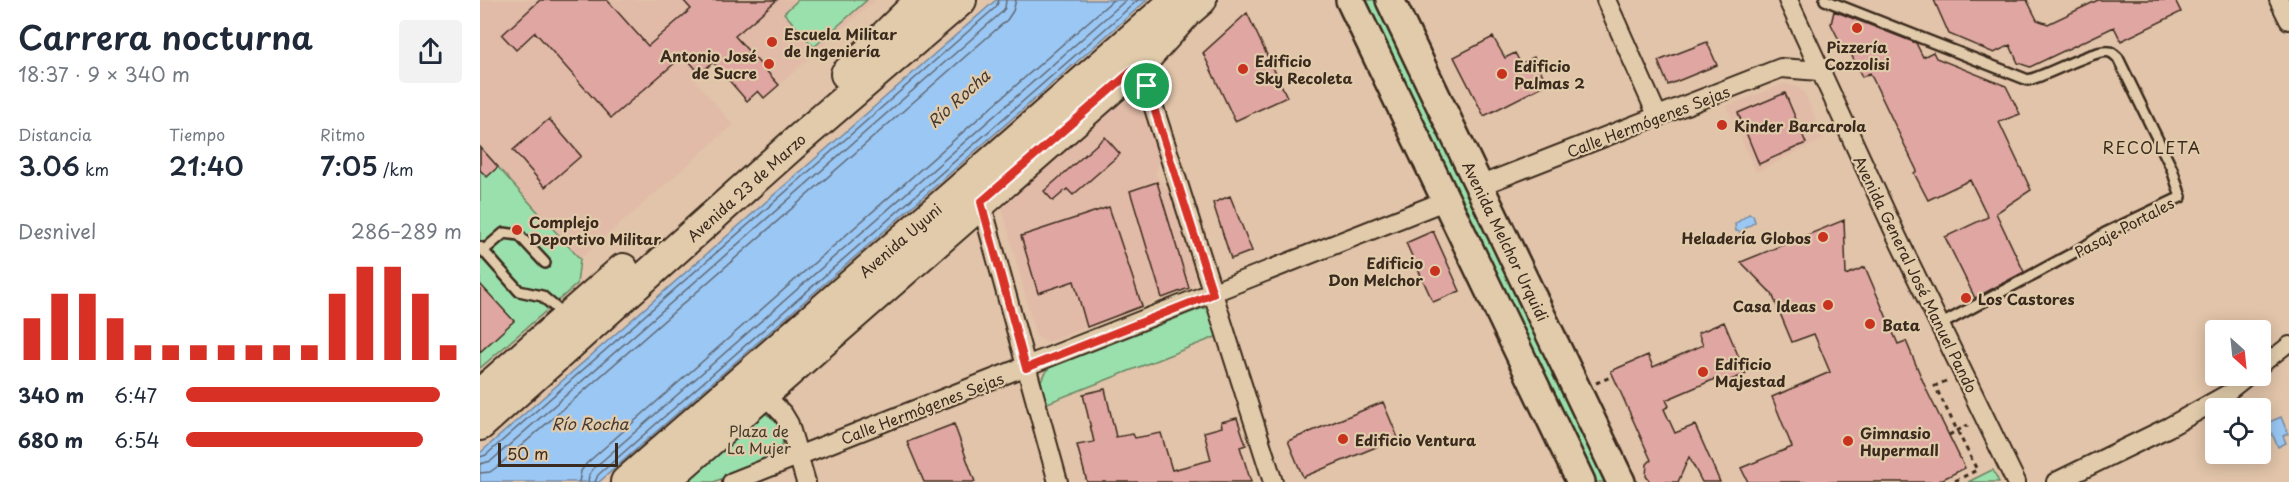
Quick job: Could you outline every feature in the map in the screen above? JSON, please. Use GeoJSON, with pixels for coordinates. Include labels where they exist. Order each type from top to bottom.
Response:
{"type":"FeatureCollection","features":[{"type":"Feature","properties":{"kind":"main road","name":"Avenida 23 de Marzo"},"geometry":{"type":"LineString","coordinates":[[480,394],[866,57],[921,0]]}},
{"type":"Feature","properties":{"kind":"main road"},"geometry":{"type":"LineString","coordinates":[[882,68],[914,24],[941,0]]}},
{"type":"Feature","properties":{"kind":"main road","name":"Avenida 23 de Marzo"},"geometry":{"type":"LineString","coordinates":[[480,424],[798,140],[961,0]]}},
{"type":"Feature","properties":{"kind":"main road","name":"Avenida Uyuni"},"geometry":{"type":"LineString","coordinates":[[663,482],[754,384],[1176,0]]}},
{"type":"Feature","properties":{"kind":"main road","name":"Avenida Uyuni"},"geometry":{"type":"LineString","coordinates":[[626,482],[754,384],[981,202],[1138,66],[1186,13],[1202,0]]}},
{"type":"Feature","properties":{"kind":"main road"},"geometry":{"type":"LineString","coordinates":[[1138,66],[1217,0]]}},
{"type":"Feature","properties":{"kind":"main road"},"geometry":{"type":"LineString","coordinates":[[1350,0],[1581,482]]}},
{"type":"Feature","properties":{"kind":"main road","name":"Avenida Melchor Urquidi"},"geometry":{"type":"LineString","coordinates":[[1390,0],[1621,482]]}},
{"type":"Feature","properties":{"kind":"street"},"geometry":{"type":"LineString","coordinates":[[1606,0],[1658,117]]}},
{"type":"Feature","properties":{"kind":"street","name":"Avenida General José Manuel Pando"},"geometry":{"type":"LineString","coordinates":[[1788,0],[1819,71],[2016,482]]}},
{"type":"Feature","properties":{"kind":"street"},"geometry":{"type":"LineString","coordinates":[[2279,0],[2289,20]]}},
{"type":"Feature","properties":{"kind":"street"},"geometry":{"type":"LineString","coordinates":[[1138,66],[1147,86],[1273,482]]}},
{"type":"Feature","properties":{"kind":"street","name":"Calle Hermógenes Sejas"},"geometry":{"type":"LineString","coordinates":[[1479,186],[1781,68],[1819,71]]}},
{"type":"Feature","properties":{"kind":"street","name":"Calle Hermógenes Sejas"},"geometry":{"type":"LineString","coordinates":[[732,482],[1026,368],[1447,200]]}},
{"type":"Feature","properties":{"kind":"street"},"geometry":{"type":"LineString","coordinates":[[981,202],[1058,482]]}},
{"type":"Feature","properties":{"kind":"street"},"geometry":{"type":"LineString","coordinates":[[2271,358],[2289,344]]}},
{"type":"Feature","properties":{"kind":"street"},"geometry":{"type":"LineString","coordinates":[[754,384],[783,414],[789,424],[806,482]]}},
{"type":"Feature","properties":{"kind":"street"},"geometry":{"type":"LineString","coordinates":[[2056,482],[2169,427],[2226,395],[2237,386]]}},
{"type":"Feature","properties":{"kind":"lane","name":"Pasaje Portales"},"geometry":{"type":"LineString","coordinates":[[1825,0],[2028,81],[2040,78],[2098,52],[2110,52],[2118,58],[2172,169],[2181,197],[2105,233],[2084,247],[1940,325]]}},
{"type":"Feature","properties":{"kind":"lane"},"geometry":{"type":"LineString","coordinates":[[545,263],[519,235],[504,233],[482,249],[519,291],[542,296],[553,303],[567,318]]}},
{"type":"Feature","properties":{"kind":"path"},"geometry":{"type":"LineString","coordinates":[[1593,385],[1613,376]]}},
{"type":"Feature","properties":{"kind":"path"},"geometry":{"type":"LineString","coordinates":[[1946,381],[1935,386],[1977,470],[1953,482]]}},
{"type":"Feature","properties":{"kind":"path"},"geometry":{"type":"LineString","coordinates":[[1949,435],[1968,425]]}},
{"type":"Feature","properties":{"kind":"shaded area"},"geometry":{"type":"Polygon","coordinates":[[[480,0],[875,0],[764,98],[724,53],[694,79],[733,125],[580,259],[480,147],[480,0]]]}},
{"type":"Feature","properties":{"kind":"shaded area"},"geometry":{"type":"Polygon","coordinates":[[[1784,84],[1796,86],[1804,92],[1824,139],[1756,172],[1727,106],[1784,84]]]}},
{"type":"Feature","properties":{"kind":"shaded area"},"geometry":{"type":"Polygon","coordinates":[[[1134,101],[1142,105],[1145,110],[1160,159],[1155,175],[1170,192],[1196,275],[1195,282],[1189,288],[1051,341],[1044,341],[1036,336],[1002,207],[1005,201],[1119,104],[1134,101]]]}},
{"type":"Feature","properties":{"kind":"green space"},"geometry":{"type":"Polygon","coordinates":[[[798,0],[867,0],[814,47],[784,13],[798,0]]]}},
{"type":"Feature","properties":{"kind":"green space"},"geometry":{"type":"Polygon","coordinates":[[[1360,0],[1378,0],[1610,482],[1593,482],[1360,0]]]}},
{"type":"Feature","properties":{"kind":"green space","name":"Complejo Deportivo Militar"},"geometry":{"type":"Polygon","coordinates":[[[480,147],[580,259],[577,284],[480,368],[480,147]]]}},
{"type":"Feature","properties":{"kind":"green space"},"geometry":{"type":"Polygon","coordinates":[[[1206,308],[1211,315],[1218,336],[1045,404],[1041,380],[1049,368],[1206,308]]]}},
{"type":"Feature","properties":{"kind":"green space","name":"Plaza de La Mujer"},"geometry":{"type":"Polygon","coordinates":[[[764,413],[779,425],[783,435],[779,454],[714,482],[677,482],[764,413]]]}},
{"type":"Feature","properties":{"kind":"green space"},"geometry":{"type":"Polygon","coordinates":[[[1993,470],[1999,482],[1968,482],[1990,471],[1993,470]]]}},
{"type":"Feature","properties":{"kind":"water","name":"Río Rocha"},"geometry":{"type":"Polygon","coordinates":[[[996,0],[1147,0],[599,482],[480,482],[480,453],[996,0]]]}},
{"type":"Feature","properties":{"kind":"water"},"geometry":{"type":"Polygon","coordinates":[[[1749,214],[1753,215],[1755,222],[1740,232],[1736,231],[1735,224],[1749,214]]]}},
{"type":"Feature","properties":{"kind":"water"},"geometry":{"type":"Polygon","coordinates":[[[2281,417],[2288,434],[2283,436],[2286,443],[2278,447],[2271,432],[2271,421],[2281,417]]]}},
{"type":"Feature","properties":{"kind":"building"},"geometry":{"type":"Polygon","coordinates":[[[540,0],[607,0],[648,46],[691,9],[683,0],[777,0],[735,36],[779,85],[764,98],[758,91],[747,101],[713,62],[700,74],[684,55],[611,118],[535,32],[516,50],[502,35],[540,0]]]}},
{"type":"Feature","properties":{"kind":"building"},"geometry":{"type":"Polygon","coordinates":[[[1934,0],[2027,0],[2037,20],[2048,24],[2098,0],[2175,0],[2181,12],[2121,41],[2114,27],[2030,67],[2018,63],[2010,45],[1994,53],[1949,34],[1934,0]]]}},
{"type":"Feature","properties":{"kind":"building"},"geometry":{"type":"Polygon","coordinates":[[[1834,11],[1916,43],[1923,57],[1933,52],[1936,58],[2006,86],[2020,114],[1999,122],[2031,190],[1996,213],[2024,272],[1975,298],[1945,237],[1988,217],[1970,180],[1928,200],[1914,173],[1917,171],[1870,73],[1862,77],[1850,52],[1846,54],[1831,24],[1834,11]]]}},
{"type":"Feature","properties":{"kind":"building","name":"Edificio Sky Recoleta"},"geometry":{"type":"Polygon","coordinates":[[[1247,13],[1287,97],[1235,121],[1203,53],[1247,13]]]}},
{"type":"Feature","properties":{"kind":"building","name":"Edificio Palmas 2"},"geometry":{"type":"Polygon","coordinates":[[[1493,37],[1505,58],[1515,53],[1521,64],[1534,57],[1547,84],[1484,116],[1454,57],[1493,37]]]}},
{"type":"Feature","properties":{"kind":"building"},"geometry":{"type":"Polygon","coordinates":[[[1707,42],[1717,65],[1668,85],[1658,61],[1707,42]]]}},
{"type":"Feature","properties":{"kind":"building"},"geometry":{"type":"Polygon","coordinates":[[[1785,93],[1806,143],[1759,164],[1738,113],[1785,93]]]}},
{"type":"Feature","properties":{"kind":"building"},"geometry":{"type":"Polygon","coordinates":[[[549,119],[581,156],[545,187],[513,150],[549,119]]]}},
{"type":"Feature","properties":{"kind":"building"},"geometry":{"type":"Polygon","coordinates":[[[1105,137],[1120,154],[1073,195],[1067,189],[1053,201],[1044,191],[1105,137]]]}},
{"type":"Feature","properties":{"kind":"building"},"geometry":{"type":"Polygon","coordinates":[[[480,147],[498,167],[487,177],[480,170],[480,147]]]}},
{"type":"Feature","properties":{"kind":"building"},"geometry":{"type":"Polygon","coordinates":[[[1157,182],[1189,288],[1162,298],[1130,191],[1157,182]]]}},
{"type":"Feature","properties":{"kind":"building"},"geometry":{"type":"Polygon","coordinates":[[[1230,196],[1252,251],[1231,259],[1213,203],[1230,196]]]}},
{"type":"Feature","properties":{"kind":"building"},"geometry":{"type":"Polygon","coordinates":[[[1109,207],[1142,306],[1087,327],[1074,281],[1038,293],[1021,236],[1109,207]]]}},
{"type":"Feature","properties":{"kind":"building"},"geometry":{"type":"Polygon","coordinates":[[[1844,220],[1846,275],[1865,267],[1898,344],[1906,341],[1927,391],[1965,468],[1937,482],[1748,482],[1741,468],[1792,447],[1772,397],[1830,372],[1814,334],[1792,342],[1772,294],[1741,262],[1844,220]]]}},
{"type":"Feature","properties":{"kind":"building","name":"Edificio Don Melchor"},"geometry":{"type":"Polygon","coordinates":[[[1433,231],[1460,291],[1433,302],[1406,243],[1433,231]]]}},
{"type":"Feature","properties":{"kind":"building"},"geometry":{"type":"Polygon","coordinates":[[[480,284],[514,321],[480,352],[480,284]]]}},
{"type":"Feature","properties":{"kind":"building"},"geometry":{"type":"Polygon","coordinates":[[[1724,322],[1746,374],[1718,385],[1715,379],[1666,400],[1669,406],[1664,409],[1675,433],[1695,425],[1720,482],[1702,482],[1689,457],[1678,482],[1650,482],[1646,476],[1647,464],[1651,460],[1611,371],[1648,355],[1653,367],[1703,345],[1698,333],[1724,322]]]}},
{"type":"Feature","properties":{"kind":"building"},"geometry":{"type":"Polygon","coordinates":[[[1105,389],[1116,437],[1133,434],[1135,438],[1161,433],[1172,470],[1211,460],[1204,432],[1222,427],[1221,422],[1237,418],[1246,445],[1240,447],[1251,482],[1087,482],[1077,445],[1094,442],[1083,394],[1105,389]]]}},
{"type":"Feature","properties":{"kind":"building","name":"Edificio Ventura"},"geometry":{"type":"Polygon","coordinates":[[[1383,402],[1398,438],[1303,477],[1288,441],[1383,402]]]}},
{"type":"Feature","properties":{"kind":"building"},"geometry":{"type":"Polygon","coordinates":[[[954,424],[975,482],[924,482],[907,442],[954,424]]]}},
{"type":"Feature","properties":{"kind":"place","name":"Pizzería Cozzolisi"},"geometry":{"type":"Point","coordinates":[1857,28]}},
{"type":"Feature","properties":{"kind":"place","name":"Escuela Militar de Ingeniería"},"geometry":{"type":"Point","coordinates":[772,42]}},
{"type":"Feature","properties":{"kind":"place","name":"Antonio José de Sucre"},"geometry":{"type":"Point","coordinates":[769,64]}},
{"type":"Feature","properties":{"kind":"place","name":"Edificio Sky Recoleta"},"geometry":{"type":"Point","coordinates":[1243,69]}},
{"type":"Feature","properties":{"kind":"place","name":"Edificio Palmas 2"},"geometry":{"type":"Point","coordinates":[1502,74]}},
{"type":"Feature","properties":{"kind":"place","name":"Kinder Barcarola"},"geometry":{"type":"Point","coordinates":[1722,125]}},
{"type":"Feature","properties":{"kind":"place","name":"Complejo Deportivo Militar"},"geometry":{"type":"Point","coordinates":[517,230]}},
{"type":"Feature","properties":{"kind":"place","name":"Heladería Globos"},"geometry":{"type":"Point","coordinates":[1823,237]}},
{"type":"Feature","properties":{"kind":"place","name":"Edificio Don Melchor"},"geometry":{"type":"Point","coordinates":[1435,271]}},
{"type":"Feature","properties":{"kind":"place","name":"Los Castores"},"geometry":{"type":"Point","coordinates":[1966,298]}},
{"type":"Feature","properties":{"kind":"place","name":"Casa Ideas"},"geometry":{"type":"Point","coordinates":[1828,305]}},
{"type":"Feature","properties":{"kind":"place","name":"Bata"},"geometry":{"type":"Point","coordinates":[1870,324]}},
{"type":"Feature","properties":{"kind":"place","name":"Edificio Majestad"},"geometry":{"type":"Point","coordinates":[1703,372]}},
{"type":"Feature","properties":{"kind":"place","name":"Edificio Ventura"},"geometry":{"type":"Point","coordinates":[1343,439]}},
{"type":"Feature","properties":{"kind":"place","name":"Gimnasio Hupermall"},"geometry":{"type":"Point","coordinates":[1848,441]}},
{"type":"Feature","properties":{"kind":"district","name":"RECOLETA"},"geometry":{"type":"Point","coordinates":[2152,147]}},
{"type":"Feature","properties":{"kind":"route"},"geometry":{"type":"LineString","coordinates":[[1133,70],[1147,86],[1213,294],[1026,368],[981,202],[1133,70]]}}]}
